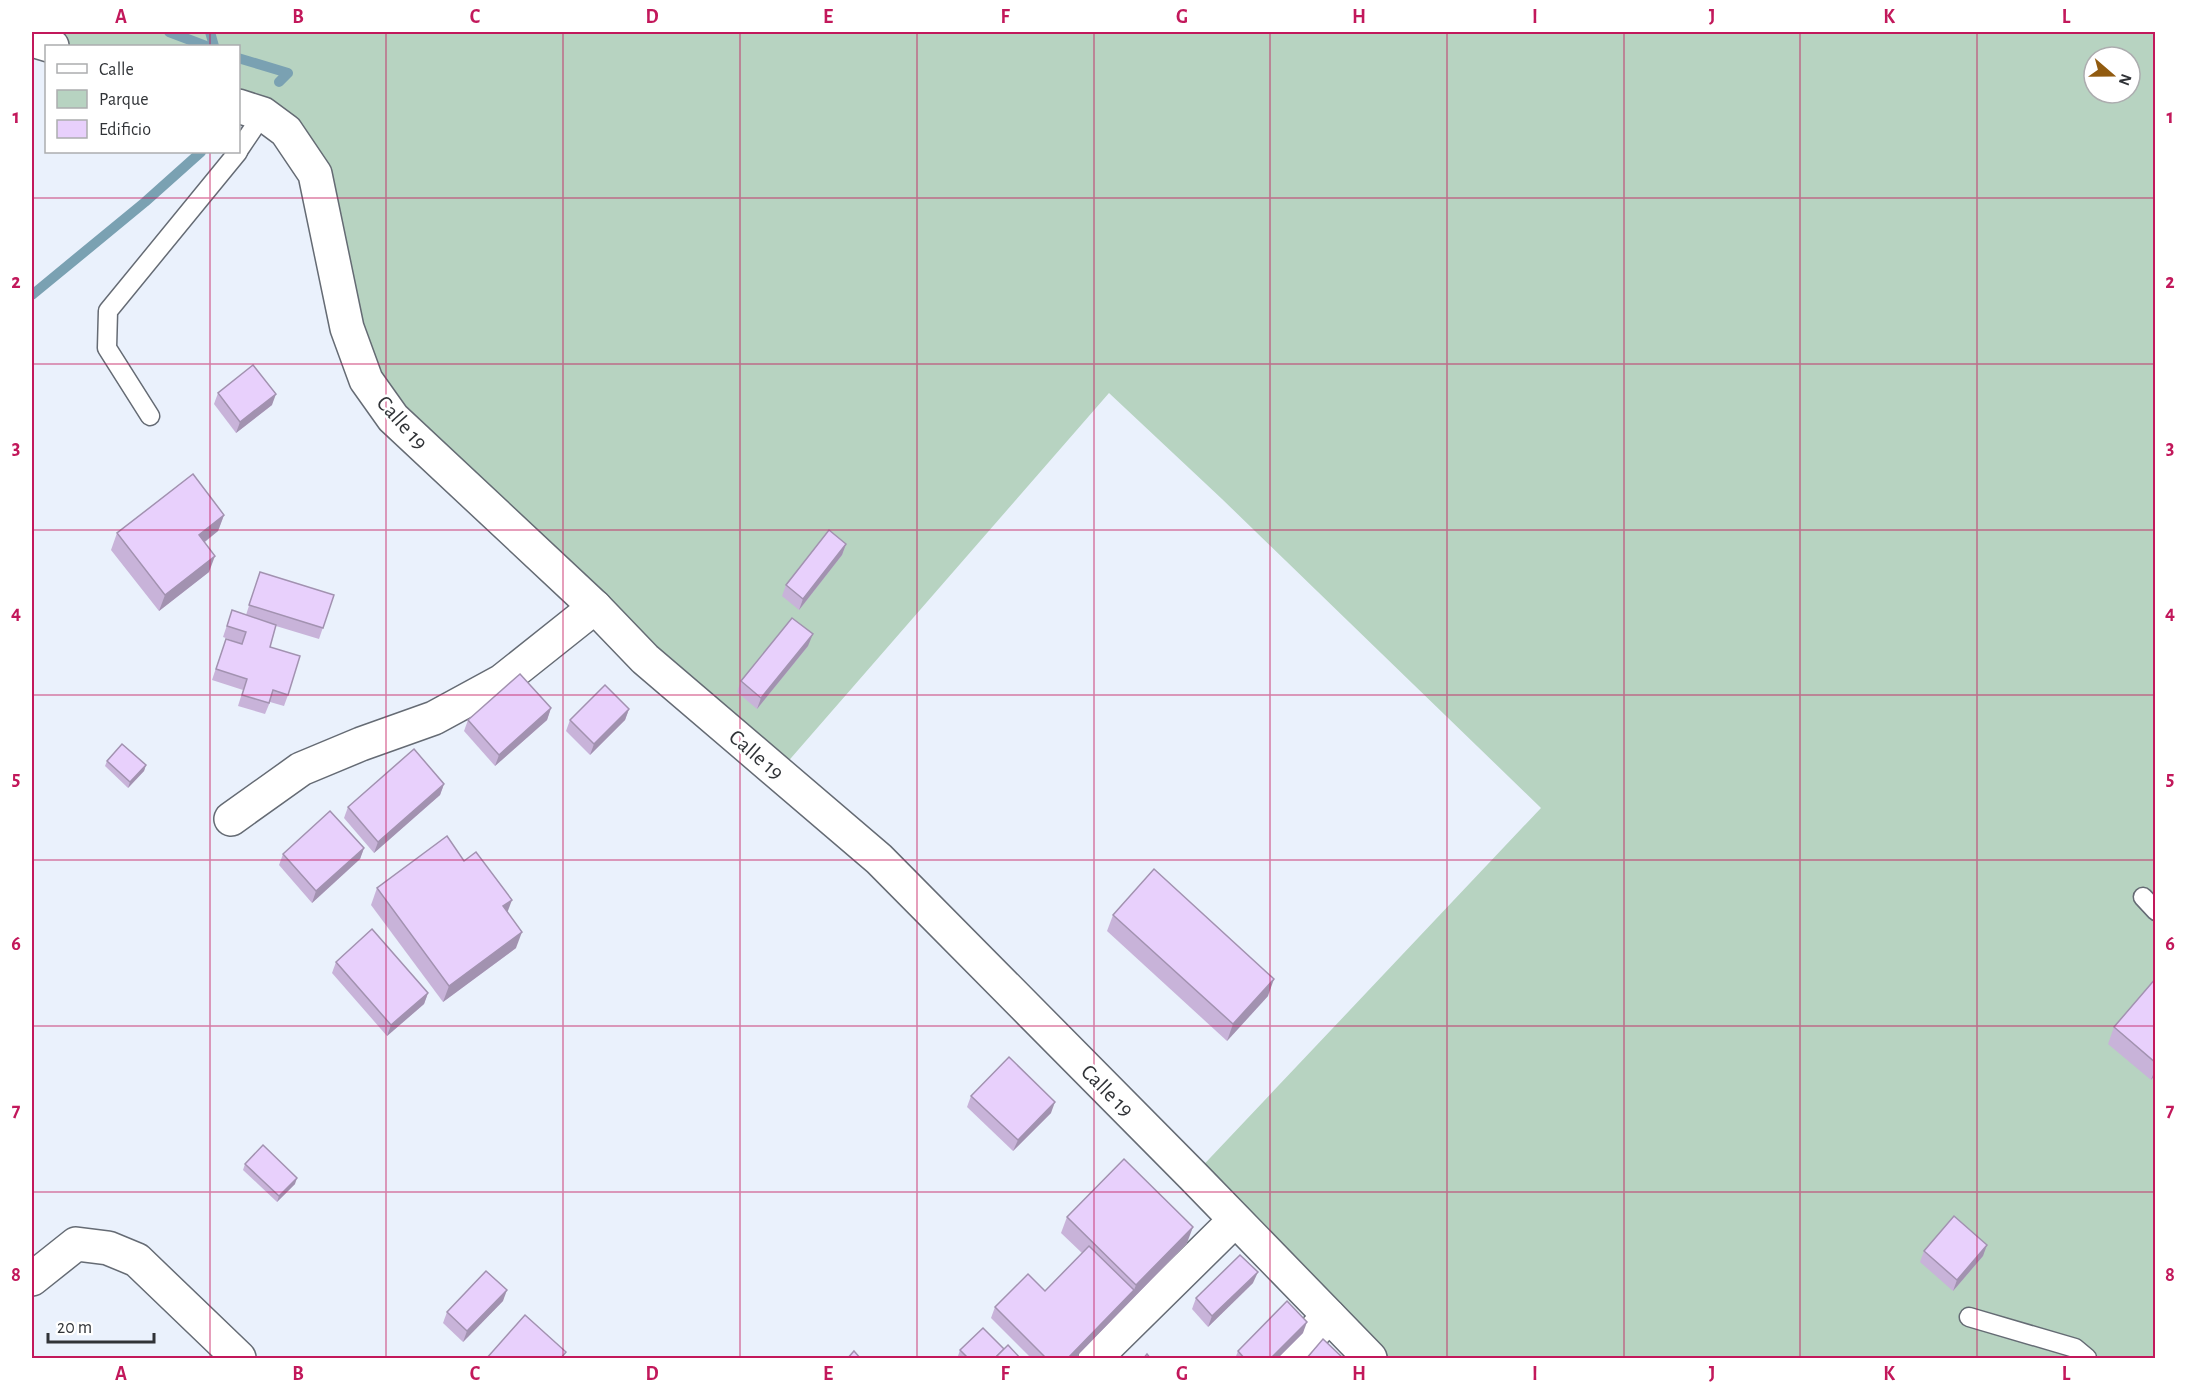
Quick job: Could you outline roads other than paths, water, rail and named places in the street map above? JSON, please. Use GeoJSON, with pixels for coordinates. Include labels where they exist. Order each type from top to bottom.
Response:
{"type":"FeatureCollection","features":[{"type":"Feature","properties":{"kind":"street"},"geometry":{"type":"LineString","coordinates":[[32,40],[49,45]]}},
{"type":"Feature","properties":{"kind":"street","name":"Calle 19"},"geometry":{"type":"LineString","coordinates":[[251,110],[286,131],[315,174],[347,328],[366,380],[393,418],[595,607],[645,658],[879,859],[1370,1359]]}},
{"type":"Feature","properties":{"kind":"street"},"geometry":{"type":"LineString","coordinates":[[231,819],[301,769],[361,744],[434,718],[502,681],[595,607]]}},
{"type":"Feature","properties":{"kind":"street"},"geometry":{"type":"LineString","coordinates":[[1095,1359],[1236,1220]]}},
{"type":"Feature","properties":{"kind":"street"},"geometry":{"type":"LineString","coordinates":[[32,1279],[76,1244],[108,1248],[137,1260],[239,1359]]}},
{"type":"Feature","properties":{"kind":"street"},"geometry":{"type":"LineString","coordinates":[[1289,1359],[1329,1316]]}},
{"type":"Feature","properties":{"kind":"lane"},"geometry":{"type":"LineString","coordinates":[[240,145],[251,110]]}},
{"type":"Feature","properties":{"kind":"lane"},"geometry":{"type":"LineString","coordinates":[[150,416],[107,348],[108,311],[236,153]]}},
{"type":"Feature","properties":{"kind":"lane"},"geometry":{"type":"LineString","coordinates":[[2143,897],[2156,911]]}},
{"type":"Feature","properties":{"kind":"lane"},"geometry":{"type":"LineString","coordinates":[[1969,1317],[2075,1348],[2087,1359]]}},
{"type":"Feature","properties":{"kind":"waterway"},"geometry":{"type":"LineString","coordinates":[[169,32],[203,45]]}},
{"type":"Feature","properties":{"kind":"waterway"},"geometry":{"type":"LineString","coordinates":[[210,32],[214,45]]}},
{"type":"Feature","properties":{"kind":"waterway"},"geometry":{"type":"LineString","coordinates":[[240,59],[288,73],[279,82]]}},
{"type":"Feature","properties":{"kind":"waterway"},"geometry":{"type":"LineString","coordinates":[[32,295],[145,202],[200,153]]}}]}
